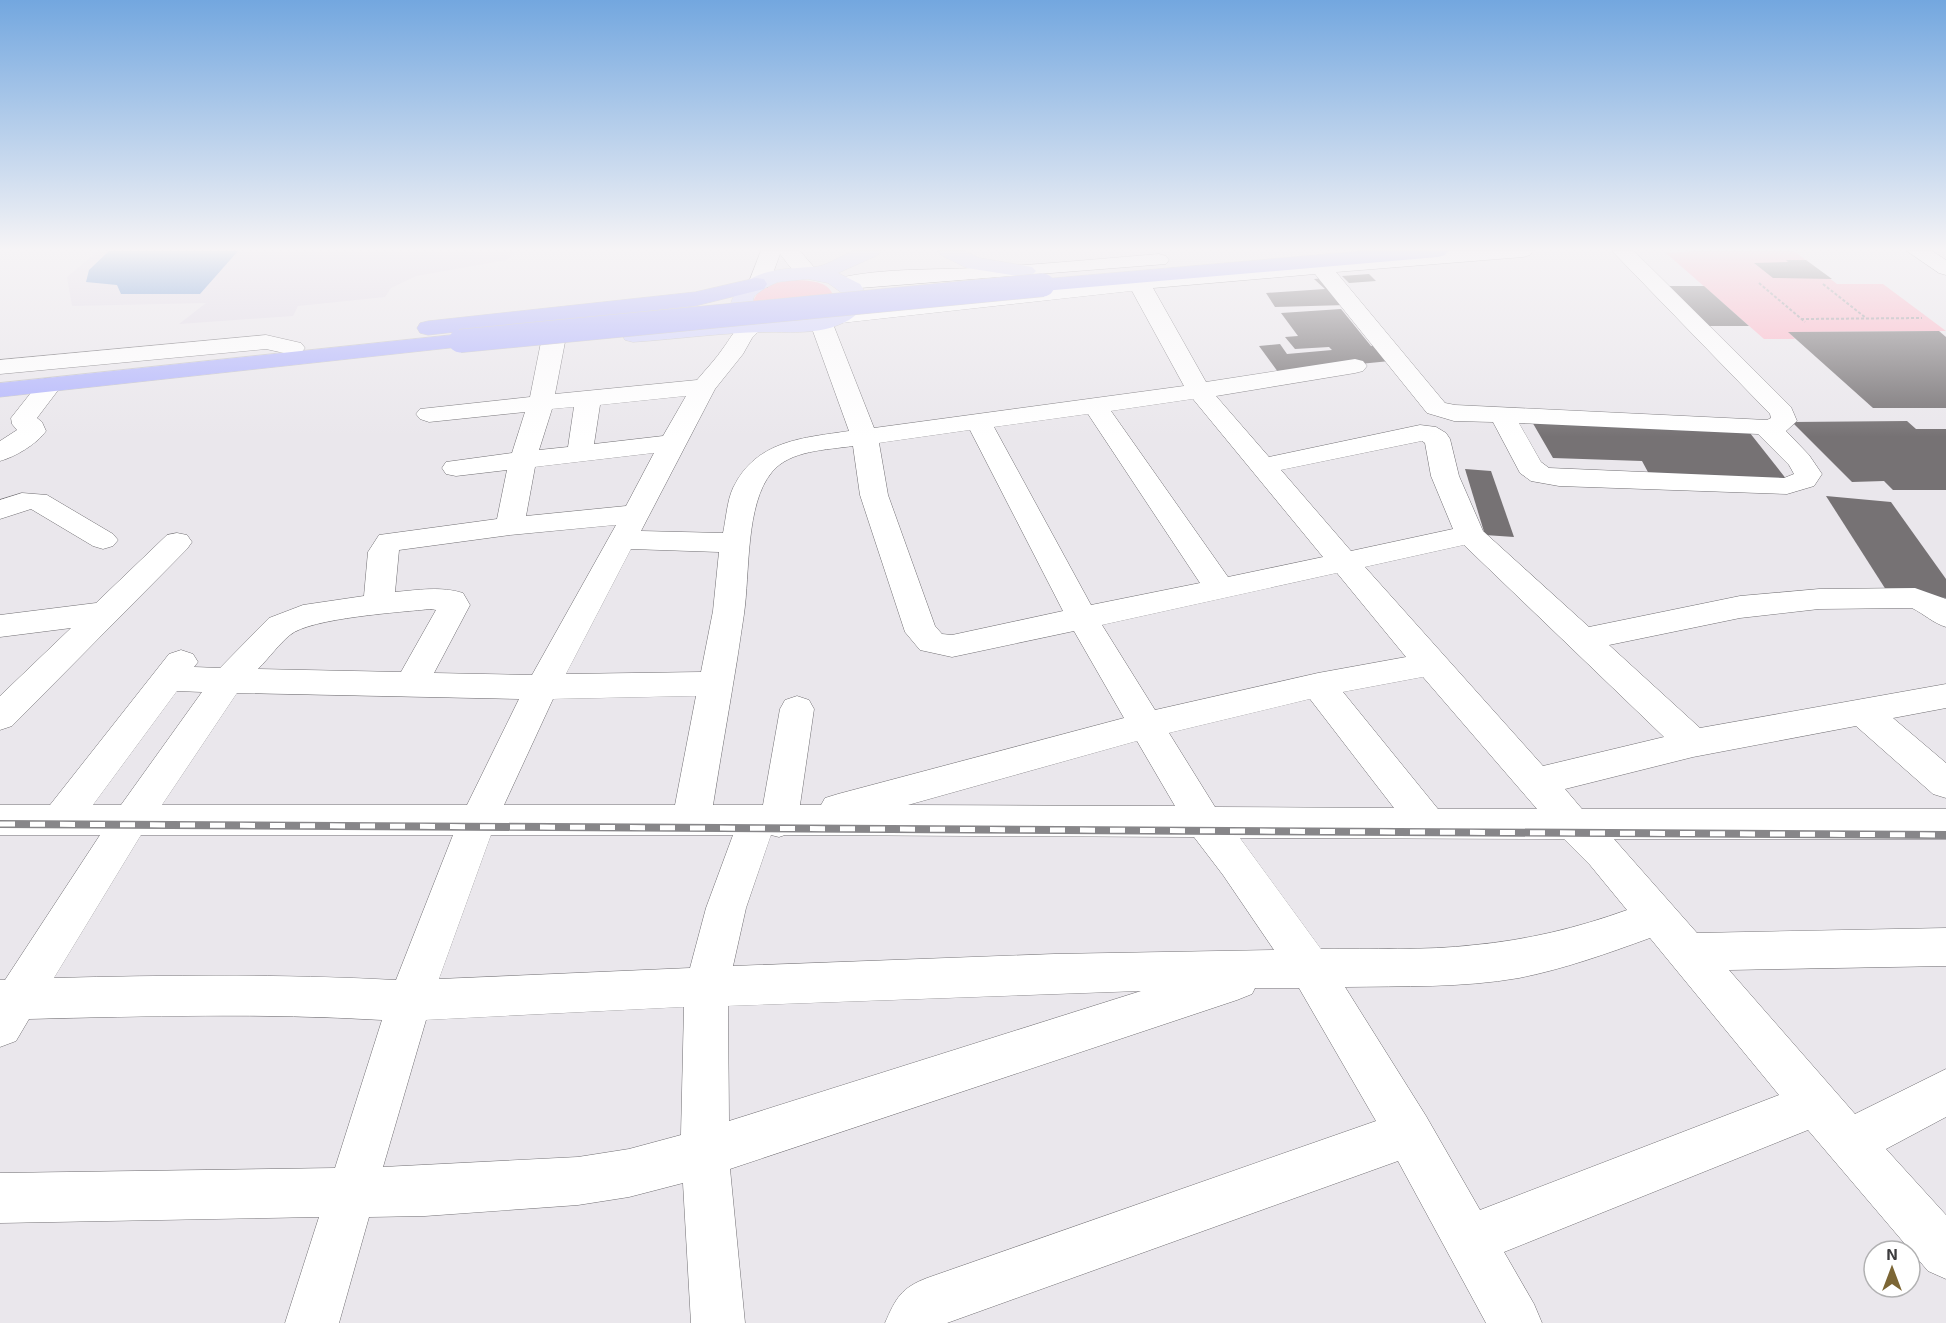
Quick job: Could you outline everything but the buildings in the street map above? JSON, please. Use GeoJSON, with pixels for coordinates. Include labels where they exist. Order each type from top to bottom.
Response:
{"type":"FeatureCollection","features":[{"type":"Feature","properties":{"kind":"highway"},"geometry":{"type":"LineString","coordinates":[[336,348],[399,331],[568,313]]}},
{"type":"Feature","properties":{"kind":"highway"},"geometry":{"type":"LineString","coordinates":[[0,390],[336,348],[697,313]]}},
{"type":"Feature","properties":{"kind":"highway"},"geometry":{"type":"LineString","coordinates":[[0,375],[293,348],[336,348],[382,357],[554,342]]}},
{"type":"Feature","properties":{"kind":"main road"},"geometry":{"type":"LineString","coordinates":[[747,313],[760,324]]}},
{"type":"Feature","properties":{"kind":"main road"},"geometry":{"type":"LineString","coordinates":[[554,342],[760,324],[805,326],[829,320],[840,313]]}},
{"type":"Feature","properties":{"kind":"street"},"geometry":{"type":"LineString","coordinates":[[872,313],[829,320],[866,438],[874,495],[919,626],[923,636],[930,643],[952,646],[1470,535]]}},
{"type":"Feature","properties":{"kind":"street"},"geometry":{"type":"LineString","coordinates":[[1156,313],[1199,391],[1431,664],[1573,824],[1604,854],[1849,1143],[1946,1253]]}},
{"type":"Feature","properties":{"kind":"street"},"geometry":{"type":"LineString","coordinates":[[1358,313],[1436,408],[1454,413],[1501,414],[1719,423],[1761,426],[1770,429],[1800,461],[1808,474],[1804,480],[1787,486],[1559,478],[1541,475],[1530,467],[1501,414]]}},
{"type":"Feature","properties":{"kind":"street"},"geometry":{"type":"LineString","coordinates":[[1684,313],[1782,411],[1784,421],[1770,429]]}},
{"type":"Feature","properties":{"kind":"street"},"geometry":{"type":"LineString","coordinates":[[312,1323],[410,1001],[479,820],[541,687],[659,472],[672,443],[704,387],[760,324]]}},
{"type":"Feature","properties":{"kind":"street"},"geometry":{"type":"LineString","coordinates":[[0,367],[266,342],[293,348]]}},
{"type":"Feature","properties":{"kind":"street"},"geometry":{"type":"LineString","coordinates":[[510,526],[523,460],[541,403],[548,358],[554,342]]}},
{"type":"Feature","properties":{"kind":"street"},"geometry":{"type":"LineString","coordinates":[[691,821],[729,611],[735,543],[747,488],[763,465],[790,448],[1199,391],[1355,366]]}},
{"type":"Feature","properties":{"kind":"street"},"geometry":{"type":"LineString","coordinates":[[0,453],[33,431],[33,427],[25,423],[24,418],[50,385]]}},
{"type":"Feature","properties":{"kind":"street"},"geometry":{"type":"LineString","coordinates":[[429,414],[704,387]]}},
{"type":"Feature","properties":{"kind":"street"},"geometry":{"type":"LineString","coordinates":[[580,453],[588,399]]}},
{"type":"Feature","properties":{"kind":"street"},"geometry":{"type":"LineString","coordinates":[[1095,406],[1221,590]]}},
{"type":"Feature","properties":{"kind":"street"},"geometry":{"type":"LineString","coordinates":[[979,422],[1082,618],[1204,822],[1237,863],[1311,969],[1409,1133],[1515,1323]]}},
{"type":"Feature","properties":{"kind":"street"},"geometry":{"type":"LineString","coordinates":[[1263,466],[1427,433],[1437,439],[1445,476],[1470,535],[1693,743]]}},
{"type":"Feature","properties":{"kind":"street"},"geometry":{"type":"LineString","coordinates":[[456,468],[672,443]]}},
{"type":"Feature","properties":{"kind":"street"},"geometry":{"type":"LineString","coordinates":[[0,510],[22,501],[37,501],[103,540]]}},
{"type":"Feature","properties":{"kind":"street"},"geometry":{"type":"LineString","coordinates":[[379,604],[383,552],[390,542],[510,526],[629,527],[735,543]]}},
{"type":"Feature","properties":{"kind":"street"},"geometry":{"type":"LineString","coordinates":[[2,712],[177,542]]}},
{"type":"Feature","properties":{"kind":"street"},"geometry":{"type":"LineString","coordinates":[[1582,640],[1740,608],[1819,598],[1915,598],[1935,606],[1946,616]]}},
{"type":"Feature","properties":{"kind":"street"},"geometry":{"type":"LineString","coordinates":[[6,1008],[130,820],[229,680],[280,626],[303,616],[379,604],[431,599],[452,600],[454,606],[411,684]]}},
{"type":"Feature","properties":{"kind":"street"},"geometry":{"type":"LineString","coordinates":[[0,626],[105,613]]}},
{"type":"Feature","properties":{"kind":"street"},"geometry":{"type":"LineString","coordinates":[[777,821],[1147,725],[1318,685],[1431,664]]}},
{"type":"Feature","properties":{"kind":"street"},"geometry":{"type":"LineString","coordinates":[[60,820],[177,668],[229,680],[541,687],[715,684]]}},
{"type":"Feature","properties":{"kind":"street"},"geometry":{"type":"LineString","coordinates":[[1318,685],[1428,824]]}},
{"type":"Feature","properties":{"kind":"street"},"geometry":{"type":"LineString","coordinates":[[1536,782],[1693,743],[1946,696]]}},
{"type":"Feature","properties":{"kind":"street"},"geometry":{"type":"LineString","coordinates":[[718,1323],[705,1154],[706,988],[726,908],[777,821],[797,709]]}},
{"type":"Feature","properties":{"kind":"street"},"geometry":{"type":"LineString","coordinates":[[1863,712],[1946,784]]}},
{"type":"Feature","properties":{"kind":"street"},"geometry":{"type":"LineString","coordinates":[[0,820],[1946,825]]}},
{"type":"Feature","properties":{"kind":"street"},"geometry":{"type":"LineString","coordinates":[[6,1008],[301,995],[410,1001],[522,994],[1054,974],[1439,966],[1518,959],[1581,945],[1657,917]]}},
{"type":"Feature","properties":{"kind":"street"},"geometry":{"type":"LineString","coordinates":[[1686,951],[1946,947]]}},
{"type":"Feature","properties":{"kind":"street"},"geometry":{"type":"LineString","coordinates":[[0,1197],[425,1191],[578,1181],[629,1173],[705,1154],[1267,970]]}},
{"type":"Feature","properties":{"kind":"street"},"geometry":{"type":"LineString","coordinates":[[1849,1143],[1946,1092]]}},
{"type":"Feature","properties":{"kind":"street"},"geometry":{"type":"LineString","coordinates":[[1469,1240],[1816,1104]]}},
{"type":"Feature","properties":{"kind":"street"},"geometry":{"type":"LineString","coordinates":[[912,1323],[927,1304],[1409,1133]]}},
{"type":"Feature","properties":{"kind":"path"},"geometry":{"type":"LineString","coordinates":[[1794,313],[1805,322]]}},
{"type":"Feature","properties":{"kind":"path"},"geometry":{"type":"LineString","coordinates":[[1859,313],[1866,318]]}},
{"type":"Feature","properties":{"kind":"path"},"geometry":{"type":"LineString","coordinates":[[1801,319],[1922,318]]}},
{"type":"Feature","properties":{"kind":"shaded area"},"geometry":{"type":"Polygon","coordinates":[[[193,313],[295,313],[293,316],[179,324],[193,313]]]}},
{"type":"Feature","properties":{"kind":"shaded area"},"geometry":{"type":"Polygon","coordinates":[[[1734,313],[1922,313],[1946,331],[1789,332],[1795,339],[1764,339],[1734,313]]]}},
{"type":"Feature","properties":{"kind":"railway"},"geometry":{"type":"LineString","coordinates":[[0,824],[1946,835]]}}]}
